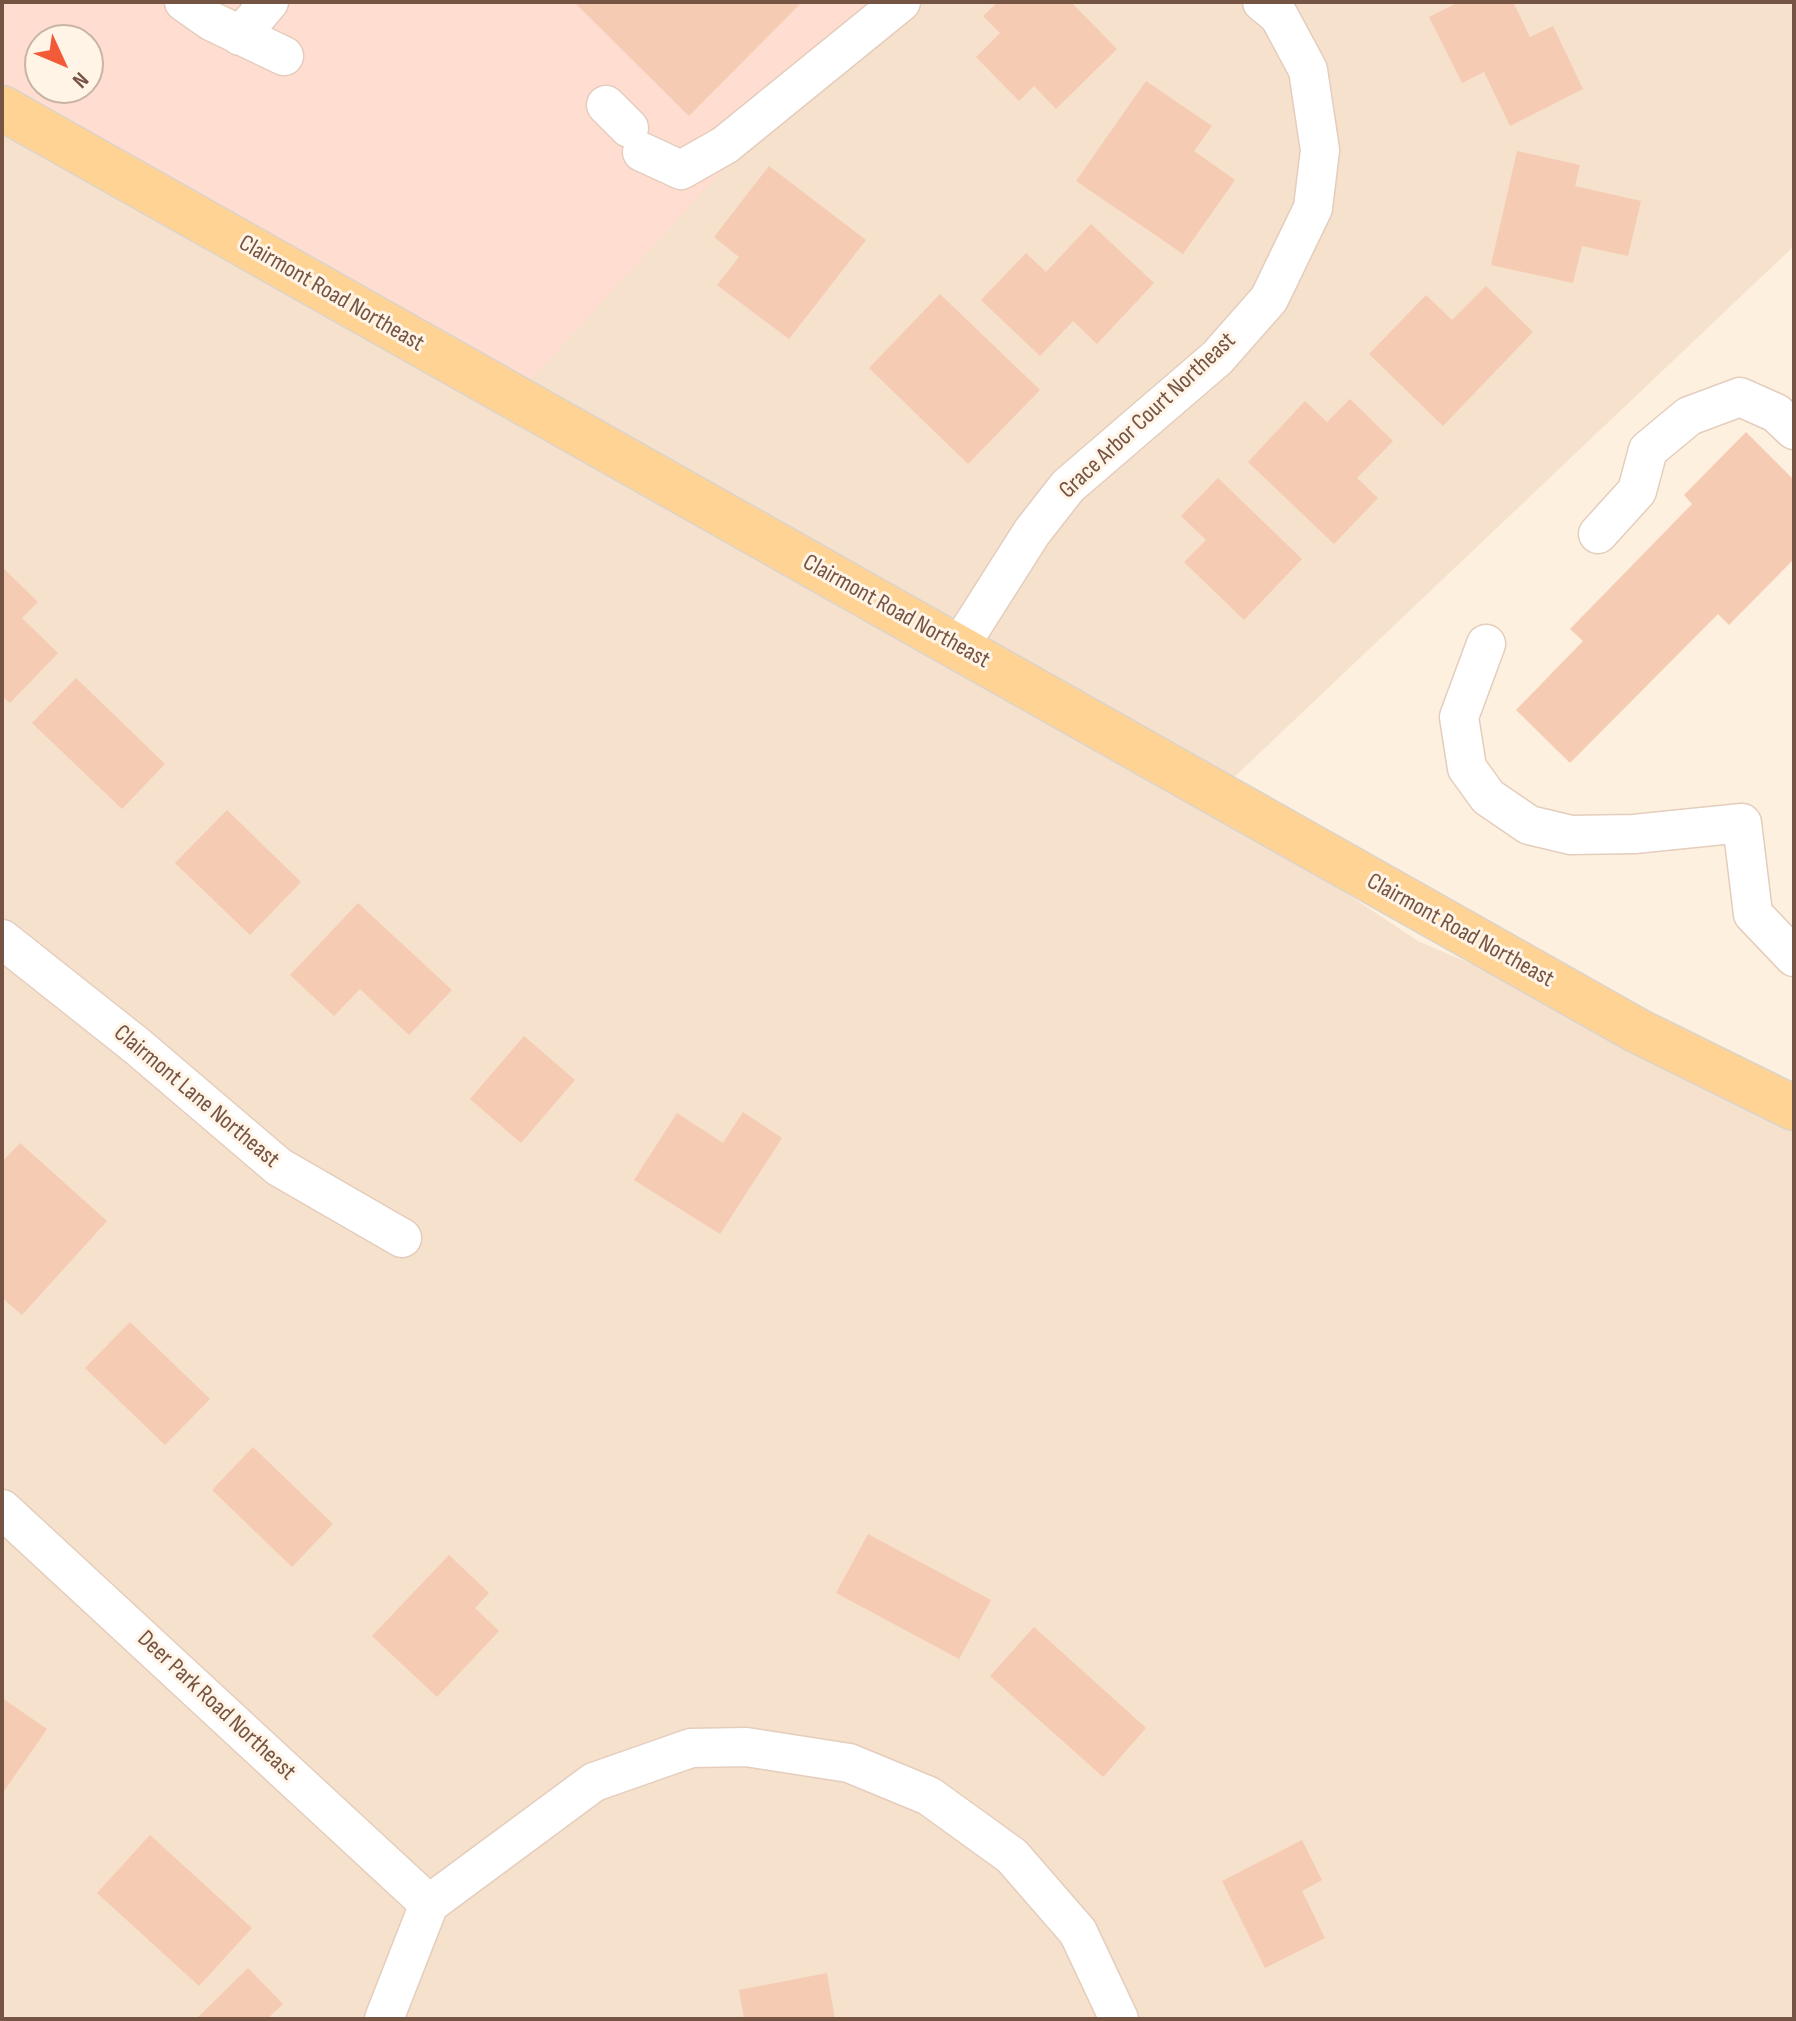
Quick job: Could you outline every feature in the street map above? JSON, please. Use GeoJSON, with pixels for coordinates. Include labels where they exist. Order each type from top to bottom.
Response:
{"type":"FeatureCollection","features":[{"type":"Feature","properties":{"kind":"main road","name":"Clairmont Road Northeast"},"geometry":{"type":"LineString","coordinates":[[2,108],[1638,1031],[1792,1103]]}},
{"type":"Feature","properties":{"kind":"street"},"geometry":{"type":"LineString","coordinates":[[184,2],[211,21],[284,56]]}},
{"type":"Feature","properties":{"kind":"street"},"geometry":{"type":"LineString","coordinates":[[240,36],[269,2]]}},
{"type":"Feature","properties":{"kind":"street"},"geometry":{"type":"LineString","coordinates":[[626,128],[681,170],[725,145],[901,2]]}},
{"type":"Feature","properties":{"kind":"street","name":"Grace Arbor Court Northeast"},"geometry":{"type":"LineString","coordinates":[[959,647],[1032,532],[1068,486],[1217,358],[1269,299],[1313,208],[1320,150],[1308,70],[1279,16],[1262,2]]}},
{"type":"Feature","properties":{"kind":"street"},"geometry":{"type":"LineString","coordinates":[[1598,534],[1637,491],[1648,450],[1689,416],[1740,397],[1776,413],[1794,430]]}},
{"type":"Feature","properties":{"kind":"street"},"geometry":{"type":"LineString","coordinates":[[1486,644],[1459,717],[1467,768],[1488,797],[1529,825],[1571,835],[1634,834],[1742,823],[1753,914],[1794,957]]}},
{"type":"Feature","properties":{"kind":"street","name":"Clairmont Lane Northeast"},"geometry":{"type":"LineString","coordinates":[[2,939],[137,1046],[279,1167],[402,1238]]}},
{"type":"Feature","properties":{"kind":"street","name":"Deer Park Road Northeast"},"geometry":{"type":"LineString","coordinates":[[2,1509],[429,1904]]}},
{"type":"Feature","properties":{"kind":"street"},"geometry":{"type":"LineString","coordinates":[[384,2019],[429,1904],[594,1782],[691,1748],[746,1747],[849,1763],[929,1796],[1012,1856],[1078,1932],[1119,2019]]}},
{"type":"Feature","properties":{"kind":"shaded area"},"geometry":{"type":"Polygon","coordinates":[[[2,2],[876,2],[507,406],[2,115],[2,2]]]}},
{"type":"Feature","properties":{"kind":"shaded area"},"geometry":{"type":"Polygon","coordinates":[[[876,2],[1794,2],[1794,246],[1208,802],[1418,941],[1794,1103],[1794,2019],[2,2019],[2,115],[876,2]]]}},
{"type":"Feature","properties":{"kind":"building"},"geometry":{"type":"Polygon","coordinates":[[[574,2],[802,2],[689,116],[574,2]]]}},
{"type":"Feature","properties":{"kind":"building"},"geometry":{"type":"Polygon","coordinates":[[[998,2],[1071,2],[1117,49],[1056,109],[1034,86],[1019,101],[976,57],[1000,33],[983,16],[998,2]]]}},
{"type":"Feature","properties":{"kind":"building"},"geometry":{"type":"Polygon","coordinates":[[[1459,2],[1513,2],[1530,37],[1553,26],[1583,89],[1510,126],[1484,72],[1462,83],[1429,17],[1459,2]]]}},
{"type":"Feature","properties":{"kind":"building"},"geometry":{"type":"Polygon","coordinates":[[[1146,81],[1212,126],[1194,151],[1235,180],[1183,254],[1076,181],[1146,81]]]}},
{"type":"Feature","properties":{"kind":"building"},"geometry":{"type":"Polygon","coordinates":[[[1517,151],[1580,165],[1575,186],[1641,201],[1628,256],[1582,246],[1573,283],[1491,265],[1517,151]]]}},
{"type":"Feature","properties":{"kind":"building"},"geometry":{"type":"Polygon","coordinates":[[[769,166],[866,240],[789,339],[717,285],[739,257],[714,237],[769,166]]]}},
{"type":"Feature","properties":{"kind":"building"},"geometry":{"type":"Polygon","coordinates":[[[1091,224],[1154,283],[1097,344],[1073,321],[1040,356],[981,300],[1026,253],[1046,272],[1091,224]]]}},
{"type":"Feature","properties":{"kind":"building"},"geometry":{"type":"Polygon","coordinates":[[[1486,286],[1533,332],[1443,426],[1369,354],[1426,295],[1452,320],[1486,286]]]}},
{"type":"Feature","properties":{"kind":"building"},"geometry":{"type":"Polygon","coordinates":[[[940,294],[1040,390],[968,464],[869,368],[940,294]]]}},
{"type":"Feature","properties":{"kind":"building"},"geometry":{"type":"Polygon","coordinates":[[[1350,399],[1393,441],[1357,478],[1378,498],[1334,544],[1248,462],[1305,401],[1327,422],[1350,399]]]}},
{"type":"Feature","properties":{"kind":"building"},"geometry":{"type":"Polygon","coordinates":[[[1746,432],[1794,480],[1794,559],[1729,625],[1718,614],[1570,763],[1516,710],[1583,641],[1570,629],[1692,504],[1684,495],[1746,432]]]}},
{"type":"Feature","properties":{"kind":"building"},"geometry":{"type":"Polygon","coordinates":[[[1218,478],[1302,559],[1244,620],[1184,562],[1206,540],[1181,516],[1218,478]]]}},
{"type":"Feature","properties":{"kind":"building"},"geometry":{"type":"Polygon","coordinates":[[[2,567],[38,602],[22,618],[58,653],[10,703],[2,696],[2,567]]]}},
{"type":"Feature","properties":{"kind":"building"},"geometry":{"type":"Polygon","coordinates":[[[76,678],[165,764],[122,809],[32,723],[76,678]]]}},
{"type":"Feature","properties":{"kind":"building"},"geometry":{"type":"Polygon","coordinates":[[[227,810],[301,882],[250,935],[175,863],[227,810]]]}},
{"type":"Feature","properties":{"kind":"building"},"geometry":{"type":"Polygon","coordinates":[[[358,903],[452,990],[409,1035],[360,989],[334,1016],[290,975],[358,903]]]}},
{"type":"Feature","properties":{"kind":"building"},"geometry":{"type":"Polygon","coordinates":[[[524,1036],[575,1080],[521,1143],[470,1099],[524,1036]]]}},
{"type":"Feature","properties":{"kind":"building"},"geometry":{"type":"Polygon","coordinates":[[[743,1112],[782,1138],[720,1234],[634,1180],[677,1113],[723,1143],[743,1112]]]}},
{"type":"Feature","properties":{"kind":"building"},"geometry":{"type":"Polygon","coordinates":[[[20,1143],[107,1221],[22,1315],[2,1298],[2,1162],[20,1143]]]}},
{"type":"Feature","properties":{"kind":"building"},"geometry":{"type":"Polygon","coordinates":[[[130,1322],[210,1399],[165,1445],[85,1368],[130,1322]]]}},
{"type":"Feature","properties":{"kind":"building"},"geometry":{"type":"Polygon","coordinates":[[[253,1447],[333,1524],[292,1567],[212,1490],[253,1447]]]}},
{"type":"Feature","properties":{"kind":"building"},"geometry":{"type":"Polygon","coordinates":[[[868,1534],[991,1600],[959,1659],[836,1593],[868,1534]]]}},
{"type":"Feature","properties":{"kind":"building"},"geometry":{"type":"Polygon","coordinates":[[[449,1555],[489,1593],[475,1608],[499,1631],[437,1697],[372,1636],[449,1555]]]}},
{"type":"Feature","properties":{"kind":"building"},"geometry":{"type":"Polygon","coordinates":[[[1034,1627],[1146,1728],[1103,1777],[990,1676],[1034,1627]]]}},
{"type":"Feature","properties":{"kind":"building"},"geometry":{"type":"Polygon","coordinates":[[[2,1698],[47,1729],[2,1794],[2,1698]]]}},
{"type":"Feature","properties":{"kind":"building"},"geometry":{"type":"Polygon","coordinates":[[[150,1835],[252,1928],[199,1986],[97,1893],[150,1835]]]}},
{"type":"Feature","properties":{"kind":"building"},"geometry":{"type":"Polygon","coordinates":[[[1302,1840],[1322,1880],[1302,1891],[1325,1938],[1265,1968],[1222,1881],[1302,1840]]]}},
{"type":"Feature","properties":{"kind":"building"},"geometry":{"type":"Polygon","coordinates":[[[248,1968],[283,2004],[267,2019],[196,2019],[248,1968]]]}},
{"type":"Feature","properties":{"kind":"building"},"geometry":{"type":"Polygon","coordinates":[[[827,1973],[835,2019],[744,2019],[739,1990],[827,1973]]]}}]}
